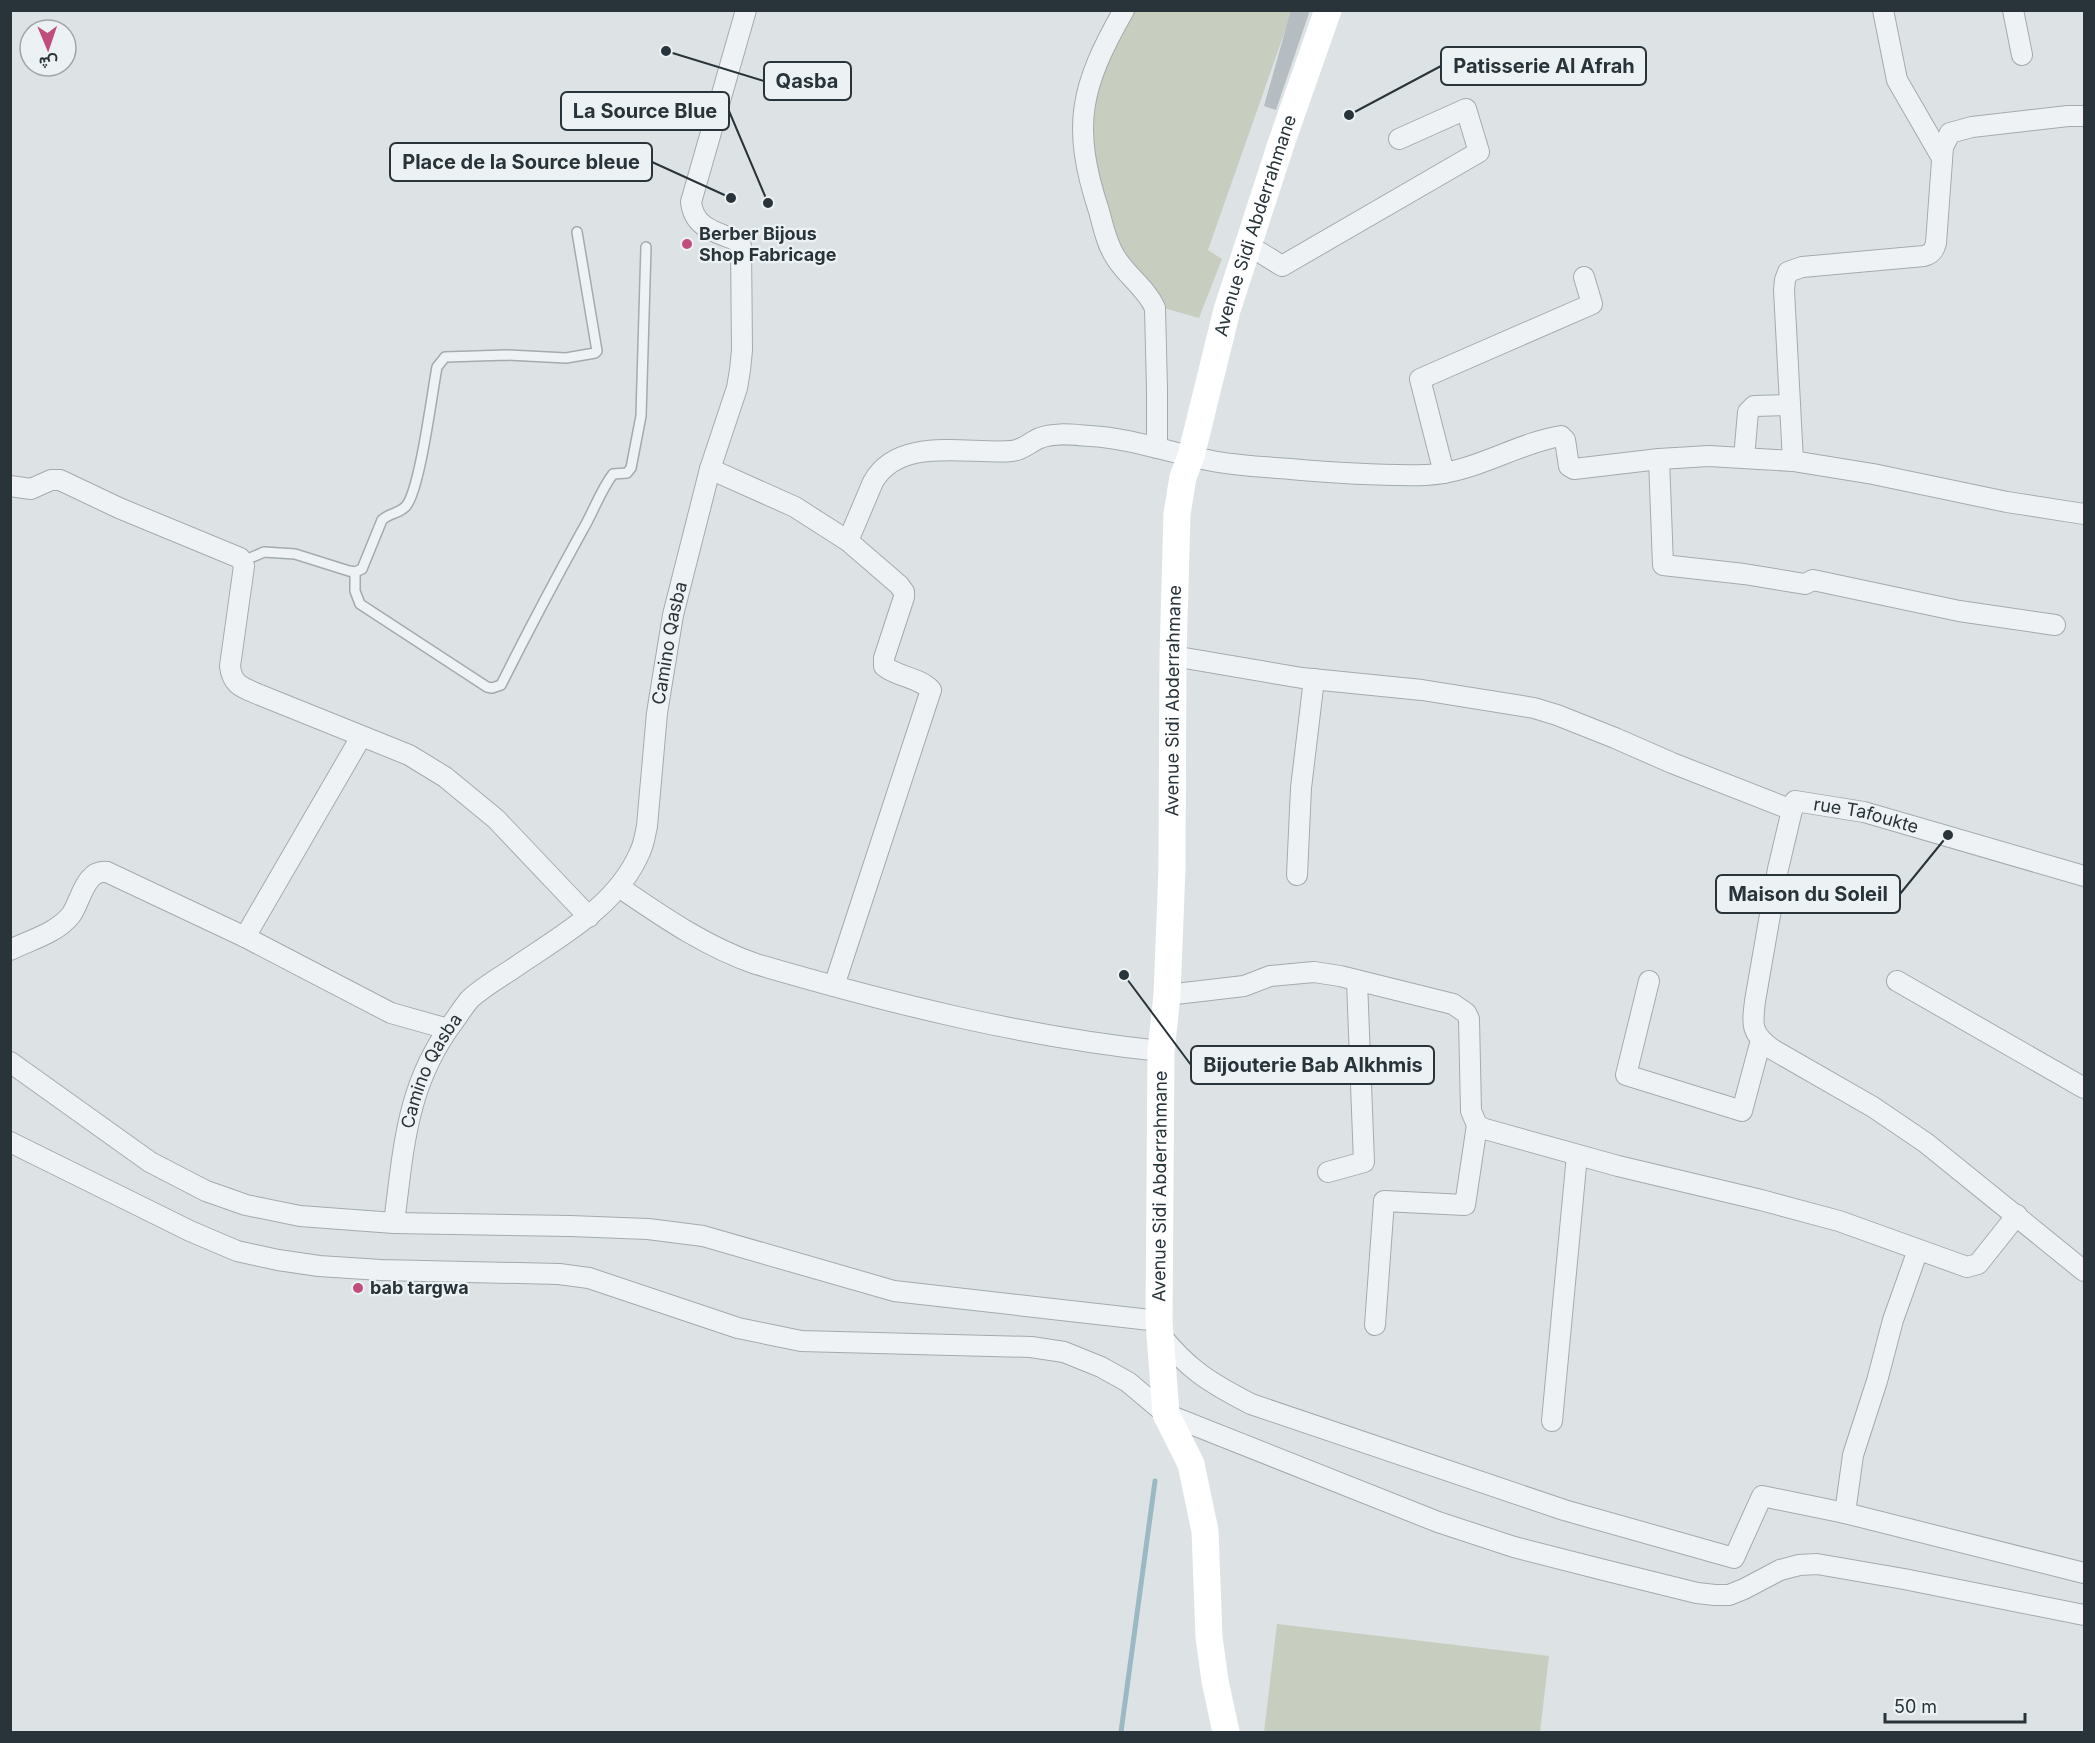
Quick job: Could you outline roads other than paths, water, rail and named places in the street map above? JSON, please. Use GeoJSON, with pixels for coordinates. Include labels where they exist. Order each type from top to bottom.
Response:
{"type":"FeatureCollection","features":[{"type":"Feature","properties":{"kind":"street","name":"Camino Qasba"},"geometry":{"type":"LineString","coordinates":[[394,1223],[404,1139],[410,1112],[420,1081],[448,1029],[470,999],[589,917],[619,887],[641,850],[647,826],[664,660],[684,568],[710,469],[737,388],[740,370],[742,252],[738,241],[703,226],[692,213],[691,202],[746,10]]}},
{"type":"Feature","properties":{"kind":"street"},"geometry":{"type":"LineString","coordinates":[[1124,10],[1103,47],[1092,73],[1084,106],[1082,138],[1091,185],[1114,256],[1149,297],[1155,308],[1158,388],[1157,448]]}},
{"type":"Feature","properties":{"kind":"street","name":"Avenue Sidi Abderrahmane"},"geometry":{"type":"LineString","coordinates":[[1166,1414],[1159,1326],[1161,1051],[1167,995],[1172,868],[1173,656],[1177,514],[1183,477],[1191,456],[1227,310],[1328,10]]}},
{"type":"Feature","properties":{"kind":"street"},"geometry":{"type":"LineString","coordinates":[[1883,10],[1897,80],[1942,158]]}},
{"type":"Feature","properties":{"kind":"street"},"geometry":{"type":"LineString","coordinates":[[2013,10],[2022,55]]}},
{"type":"Feature","properties":{"kind":"street"},"geometry":{"type":"LineString","coordinates":[[1248,245],[1282,266],[1479,152],[1466,110],[1399,139]]}},
{"type":"Feature","properties":{"kind":"street"},"geometry":{"type":"LineString","coordinates":[[1793,461],[1784,290],[1786,275],[1790,270],[1929,254],[1935,248],[1936,243],[1942,158],[1947,137],[1959,130],[2068,116],[2085,116]]}},
{"type":"Feature","properties":{"kind":"street"},"geometry":{"type":"LineString","coordinates":[[1443,473],[1420,379],[1592,304],[1584,277]]}},
{"type":"Feature","properties":{"kind":"street"},"geometry":{"type":"LineString","coordinates":[[1744,458],[1750,409],[1754,406],[1790,405]]}},
{"type":"Feature","properties":{"kind":"street"},"geometry":{"type":"LineString","coordinates":[[848,541],[877,475],[888,464],[930,451],[1013,451],[1027,446],[1038,438],[1052,435],[1091,436],[1243,466],[1345,474],[1443,473],[1561,436],[1565,441],[1569,466],[1574,469],[1659,459],[1709,456],[1793,461],[1873,474],[2007,502],[2085,514]]}},
{"type":"Feature","properties":{"kind":"street"},"geometry":{"type":"LineString","coordinates":[[1659,459],[1663,565],[1744,574],[1804,584],[1813,580],[1959,611],[2055,624]]}},
{"type":"Feature","properties":{"kind":"street"},"geometry":{"type":"LineString","coordinates":[[710,469],[795,507],[848,541],[899,585],[904,592],[902,607],[884,658],[884,666],[924,684],[931,690],[834,986]]}},
{"type":"Feature","properties":{"kind":"street"},"geometry":{"type":"LineString","coordinates":[[10,486],[31,489],[51,480],[60,480],[119,508],[237,555],[243,561],[243,576],[230,666],[235,682],[242,688],[409,755],[445,777],[496,819],[589,917]]}},
{"type":"Feature","properties":{"kind":"street"},"geometry":{"type":"LineString","coordinates":[[1173,656],[1314,679],[1422,690],[1534,708],[1557,715],[1672,764],[1792,810],[1778,869],[1755,1001],[1753,1022],[1761,1041],[1873,1107],[1926,1143],[2085,1271]]}},
{"type":"Feature","properties":{"kind":"street"},"geometry":{"type":"LineString","coordinates":[[1297,874],[1301,788],[1314,679]]}},
{"type":"Feature","properties":{"kind":"street"},"geometry":{"type":"LineString","coordinates":[[245,937],[361,737]]}},
{"type":"Feature","properties":{"kind":"street","name":"rue Tafoukte"},"geometry":{"type":"LineString","coordinates":[[1792,810],[1795,801],[1864,812],[2085,876]]}},
{"type":"Feature","properties":{"kind":"street"},"geometry":{"type":"LineString","coordinates":[[10,950],[59,927],[72,913],[92,875],[102,872],[130,882],[245,937],[391,1013],[448,1029]]}},
{"type":"Feature","properties":{"kind":"street"},"geometry":{"type":"LineString","coordinates":[[619,887],[695,937],[728,954],[834,986],[973,1020],[1102,1045],[1161,1051]]}},
{"type":"Feature","properties":{"kind":"street"},"geometry":{"type":"LineString","coordinates":[[1167,995],[1244,986],[1270,976],[1314,972],[1441,1000],[1466,1012],[1471,1026],[1471,1111],[1473,1120],[1477,1125],[1502,1135],[1839,1221],[1963,1266],[1971,1267],[1978,1264],[2017,1215]]}},
{"type":"Feature","properties":{"kind":"street"},"geometry":{"type":"LineString","coordinates":[[1328,1172],[1364,1162],[1357,981]]}},
{"type":"Feature","properties":{"kind":"street"},"geometry":{"type":"LineString","coordinates":[[1648,981],[1626,1075],[1742,1111],[1761,1041]]}},
{"type":"Feature","properties":{"kind":"street"},"geometry":{"type":"LineString","coordinates":[[1897,981],[2085,1088]]}},
{"type":"Feature","properties":{"kind":"street"},"geometry":{"type":"LineString","coordinates":[[10,1062],[150,1162],[206,1191],[246,1205],[300,1216],[394,1223],[648,1229],[703,1236],[894,1291],[1159,1326],[1177,1355],[1197,1373],[1251,1404],[1564,1510],[1734,1558],[1762,1496],[1845,1513],[2085,1573]]}},
{"type":"Feature","properties":{"kind":"street"},"geometry":{"type":"LineString","coordinates":[[1375,1325],[1384,1201],[1465,1205],[1477,1125]]}},
{"type":"Feature","properties":{"kind":"street"},"geometry":{"type":"LineString","coordinates":[[10,1142],[189,1231],[237,1251],[278,1260],[319,1266],[381,1270],[559,1274],[589,1278],[738,1328],[801,1341],[1031,1347],[1064,1352],[1101,1367],[1128,1382],[1166,1414],[1449,1526],[1514,1547],[1697,1593],[1729,1595],[1744,1590],[1780,1570],[1799,1565],[1816,1564],[2085,1615]]}},
{"type":"Feature","properties":{"kind":"street"},"geometry":{"type":"LineString","coordinates":[[1552,1420],[1577,1155]]}},
{"type":"Feature","properties":{"kind":"street"},"geometry":{"type":"LineString","coordinates":[[1845,1513],[1853,1455],[1877,1381],[1893,1320],[1918,1250]]}},
{"type":"Feature","properties":{"kind":"street"},"geometry":{"type":"LineString","coordinates":[[1166,1414],[1191,1464],[1205,1531],[1209,1637],[1215,1681],[1226,1732]]}},
{"type":"Feature","properties":{"kind":"lane"},"geometry":{"type":"LineString","coordinates":[[243,561],[264,552],[274,552],[295,555],[355,572],[362,569],[382,520],[388,514],[399,512],[407,505],[420,467],[437,367],[445,357],[507,355],[566,358],[591,355],[597,351],[577,232]]}},
{"type":"Feature","properties":{"kind":"lane"},"geometry":{"type":"LineString","coordinates":[[355,572],[355,591],[360,604],[487,687],[501,685],[532,622],[609,480],[613,474],[627,473],[631,468],[641,416],[646,247]]}},
{"type":"Feature","properties":{"kind":"waterway"},"geometry":{"type":"LineString","coordinates":[[1121,1732],[1155,1481]]}},
{"type":"Feature","properties":{"kind":"place","name":"Qasba"},"geometry":{"type":"Point","coordinates":[666,51]}},
{"type":"Feature","properties":{"kind":"place","name":"Patisserie Al Afrah"},"geometry":{"type":"Point","coordinates":[1349,115]}},
{"type":"Feature","properties":{"kind":"place","name":"Place de la Source bleue"},"geometry":{"type":"Point","coordinates":[731,198]}},
{"type":"Feature","properties":{"kind":"place","name":"La Source Blue"},"geometry":{"type":"Point","coordinates":[768,203]}},
{"type":"Feature","properties":{"kind":"place","name":"Berber Bijous Shop Fabricage"},"geometry":{"type":"Point","coordinates":[687,244]}},
{"type":"Feature","properties":{"kind":"place","name":"Maison du Soleil"},"geometry":{"type":"Point","coordinates":[1948,835]}},
{"type":"Feature","properties":{"kind":"place","name":"Bijouterie Bab Alkhmis"},"geometry":{"type":"Point","coordinates":[1124,975]}},
{"type":"Feature","properties":{"kind":"place","name":"bab targwa"},"geometry":{"type":"Point","coordinates":[358,1288]}}]}
